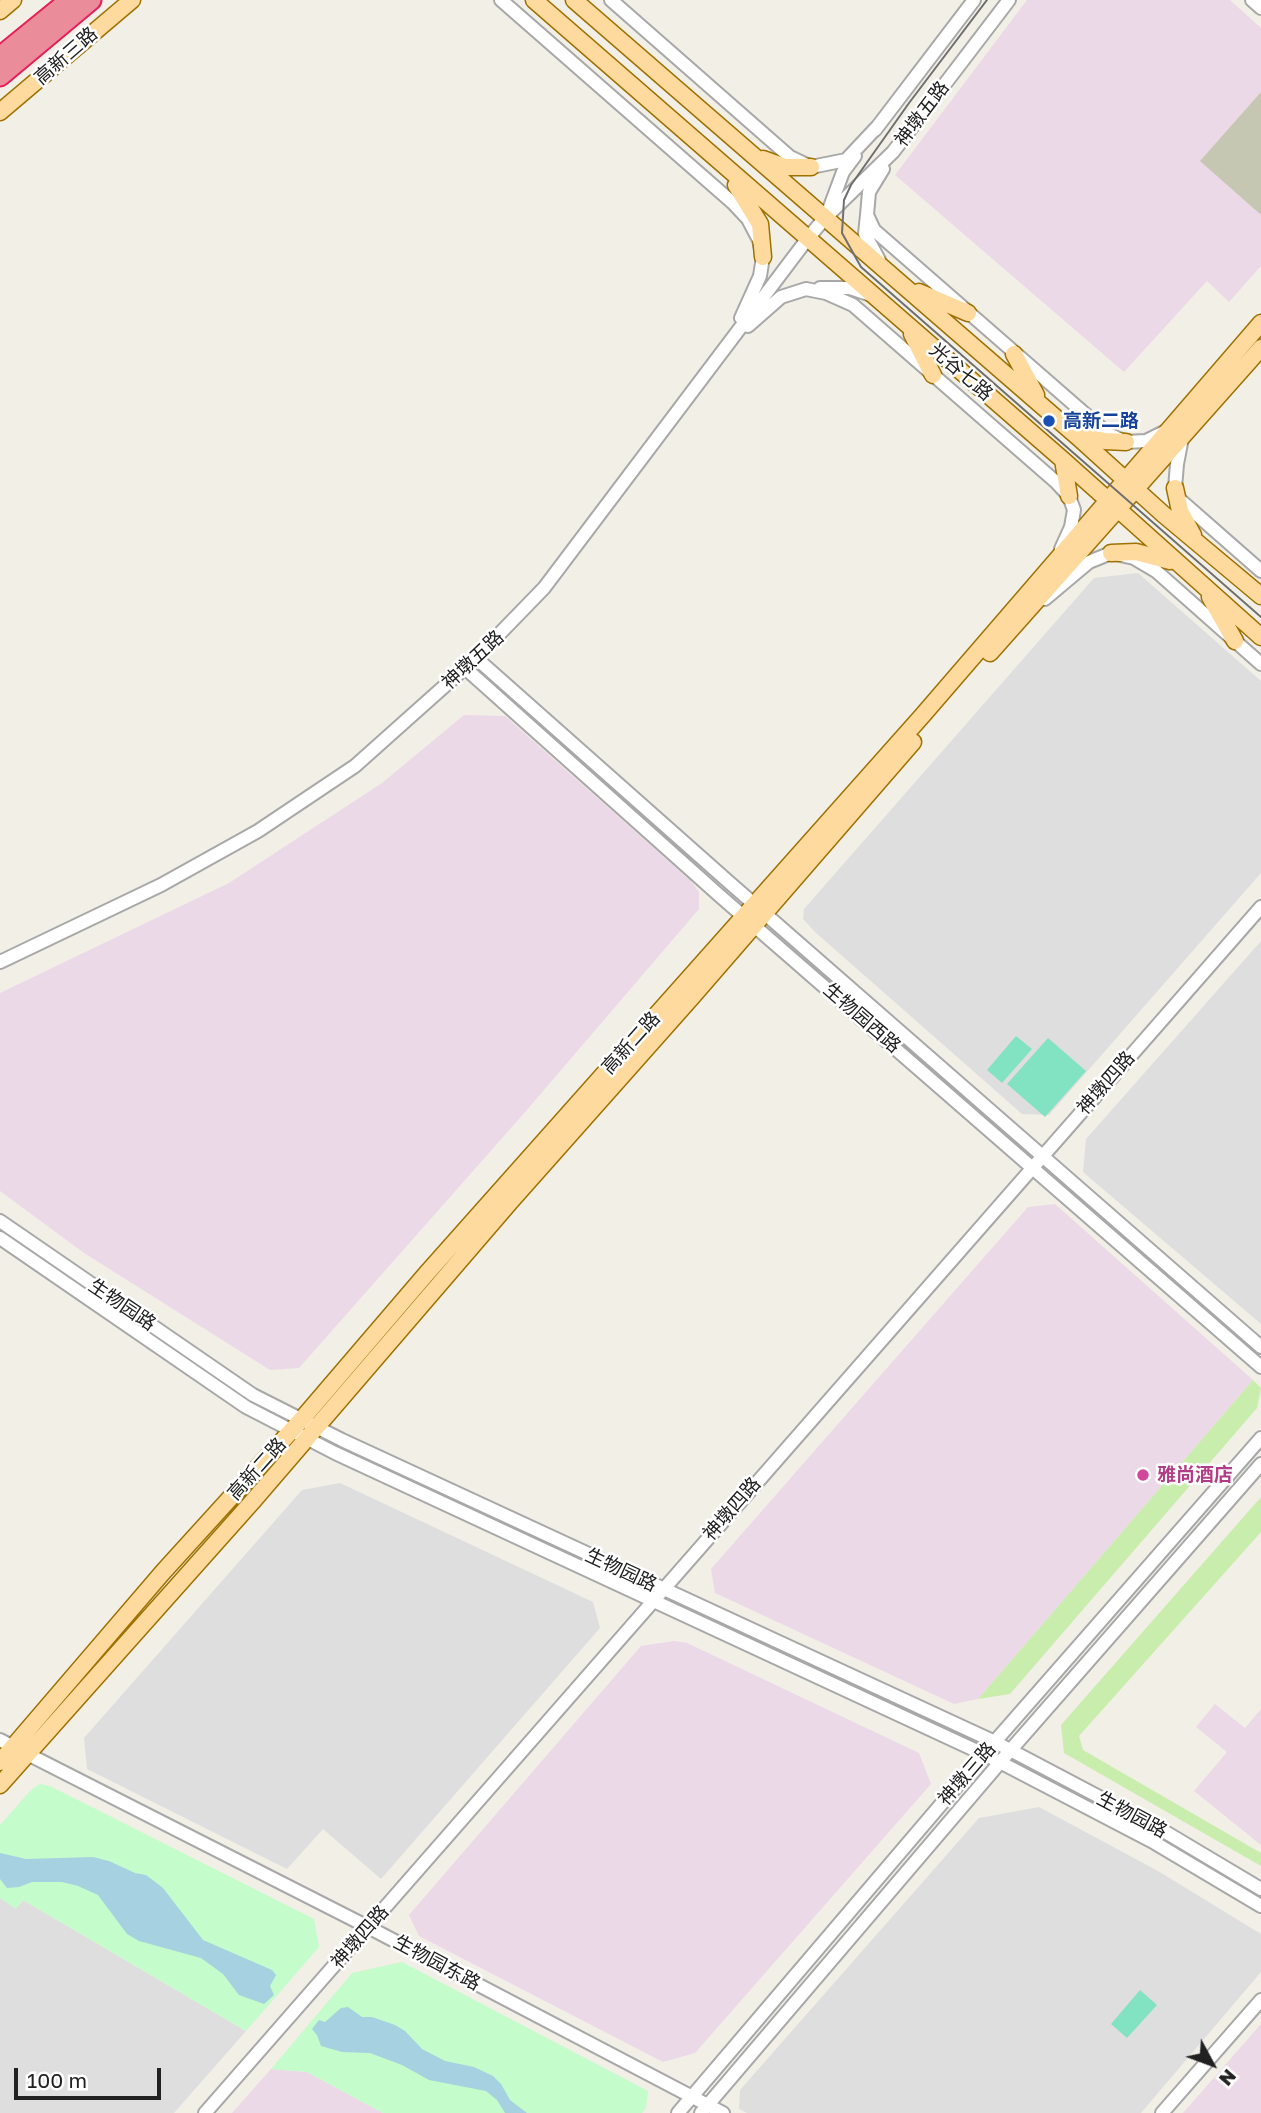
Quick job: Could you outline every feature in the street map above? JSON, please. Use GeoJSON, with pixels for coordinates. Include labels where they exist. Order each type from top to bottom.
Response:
{"type":"FeatureCollection","features":[{"type":"Feature","properties":{"kind":"highway","name":"高新三路"},"geometry":{"type":"LineString","coordinates":[[0,57],[70,0]]}},
{"type":"Feature","properties":{"kind":"highway","name":"高新三路"},"geometry":{"type":"LineString","coordinates":[[0,76],[91,0]]}},
{"type":"Feature","properties":{"kind":"main road"},"geometry":{"type":"LineString","coordinates":[[0,11],[13,0]]}},
{"type":"Feature","properties":{"kind":"main road","name":"高新三路"},"geometry":{"type":"LineString","coordinates":[[0,112],[132,0]]}},
{"type":"Feature","properties":{"kind":"main road","name":"光谷七路"},"geometry":{"type":"LineString","coordinates":[[534,0],[1261,636]]}},
{"type":"Feature","properties":{"kind":"main road","name":"光谷七路"},"geometry":{"type":"LineString","coordinates":[[574,0],[1261,596]]}},
{"type":"Feature","properties":{"kind":"main road"},"geometry":{"type":"LineString","coordinates":[[752,155],[785,167],[811,167]]}},
{"type":"Feature","properties":{"kind":"main road"},"geometry":{"type":"LineString","coordinates":[[723,165],[760,224],[763,257]]}},
{"type":"Feature","properties":{"kind":"main road"},"geometry":{"type":"LineString","coordinates":[[902,284],[968,313]]}},
{"type":"Feature","properties":{"kind":"main road","name":"高新二路"},"geometry":{"type":"LineString","coordinates":[[0,1762],[7,1743],[297,1425],[427,1273],[1013,627],[1175,434],[1261,323]]}},
{"type":"Feature","properties":{"kind":"main road"},"geometry":{"type":"LineString","coordinates":[[907,325],[933,375]]}},
{"type":"Feature","properties":{"kind":"main road","name":"高新二路"},"geometry":{"type":"LineString","coordinates":[[1175,434],[1261,348]]}},
{"type":"Feature","properties":{"kind":"main road"},"geometry":{"type":"LineString","coordinates":[[1014,354],[1040,404]]}},
{"type":"Feature","properties":{"kind":"main road"},"geometry":{"type":"LineString","coordinates":[[1068,428],[1086,437],[1126,442]]}},
{"type":"Feature","properties":{"kind":"main road"},"geometry":{"type":"LineString","coordinates":[[1063,460],[1069,496]]}},
{"type":"Feature","properties":{"kind":"main road"},"geometry":{"type":"LineString","coordinates":[[1175,488],[1180,511],[1201,545]]}},
{"type":"Feature","properties":{"kind":"main road","name":"高新二路"},"geometry":{"type":"LineString","coordinates":[[0,1785],[312,1433],[1044,574],[1113,505]]}},
{"type":"Feature","properties":{"kind":"main road"},"geometry":{"type":"LineString","coordinates":[[1111,554],[1136,552],[1154,555],[1181,565]]}},
{"type":"Feature","properties":{"kind":"main road"},"geometry":{"type":"LineString","coordinates":[[1204,586],[1236,641]]}},
{"type":"Feature","properties":{"kind":"street"},"geometry":{"type":"LineString","coordinates":[[501,0],[748,219],[759,240],[763,257],[760,276],[730,342]]}},
{"type":"Feature","properties":{"kind":"street"},"geometry":{"type":"LineString","coordinates":[[611,0],[790,157],[811,167],[846,160],[878,126]]}},
{"type":"Feature","properties":{"kind":"street","name":"神墩五路"},"geometry":{"type":"LineString","coordinates":[[825,218],[843,172],[974,0]]}},
{"type":"Feature","properties":{"kind":"street","name":"神墩五路"},"geometry":{"type":"LineString","coordinates":[[0,962],[161,885],[258,831],[355,766],[477,658],[544,588],[807,238],[893,152],[1009,0]]}},
{"type":"Feature","properties":{"kind":"street"},"geometry":{"type":"LineString","coordinates":[[1252,0],[1261,8]]}},
{"type":"Feature","properties":{"kind":"street"},"geometry":{"type":"LineString","coordinates":[[887,272],[865,234],[869,192],[893,152]]}},
{"type":"Feature","properties":{"kind":"street"},"geometry":{"type":"LineString","coordinates":[[867,215],[874,230],[1108,434],[1126,442],[1175,434],[1175,488],[1179,499],[1261,571]]}},
{"type":"Feature","properties":{"kind":"street"},"geometry":{"type":"LineString","coordinates":[[730,342],[781,297],[806,289],[850,288],[874,296]]}},
{"type":"Feature","properties":{"kind":"street"},"geometry":{"type":"LineString","coordinates":[[806,289],[826,293],[853,305],[1069,496],[1074,510],[1071,527],[1044,574]]}},
{"type":"Feature","properties":{"kind":"street"},"geometry":{"type":"LineString","coordinates":[[1013,627],[1088,562],[1111,554],[1134,558],[1156,572],[1261,664]]}},
{"type":"Feature","properties":{"kind":"street","name":"生物园西路"},"geometry":{"type":"LineString","coordinates":[[477,658],[1031,1168],[1261,1367]]}},
{"type":"Feature","properties":{"kind":"street","name":"生物园西路"},"geometry":{"type":"LineString","coordinates":[[465,668],[1042,1156],[1261,1346]]}},
{"type":"Feature","properties":{"kind":"street","name":"神墩四路"},"geometry":{"type":"LineString","coordinates":[[205,2113],[1261,907]]}},
{"type":"Feature","properties":{"kind":"street","name":"生物园路"},"geometry":{"type":"LineString","coordinates":[[0,1221],[297,1425],[653,1601],[984,1754],[1155,1843],[1261,1906]]}},
{"type":"Feature","properties":{"kind":"street","name":"生物园路"},"geometry":{"type":"LineString","coordinates":[[0,1238],[246,1407],[297,1425]]}},
{"type":"Feature","properties":{"kind":"street","name":"生物园路"},"geometry":{"type":"LineString","coordinates":[[312,1433],[662,1589],[995,1742],[1162,1830],[1261,1889]]}},
{"type":"Feature","properties":{"kind":"street","name":"神墩三路"},"geometry":{"type":"LineString","coordinates":[[678,2113],[984,1754],[1261,1438]]}},
{"type":"Feature","properties":{"kind":"street","name":"神墩三路"},"geometry":{"type":"LineString","coordinates":[[704,2109],[1010,1751],[1261,1464]]}},
{"type":"Feature","properties":{"kind":"street","name":"生物园东路"},"geometry":{"type":"LineString","coordinates":[[7,1743],[692,2096],[704,2109],[723,2113]]}},
{"type":"Feature","properties":{"kind":"street"},"geometry":{"type":"LineString","coordinates":[[1162,2113],[1261,2000]]}},
{"type":"Feature","properties":{"kind":"shaded area"},"geometry":{"type":"Polygon","coordinates":[[[1027,0],[1230,0],[1261,28],[1261,92],[1201,161],[1261,215],[1261,266],[1229,302],[1207,281],[1124,372],[895,175],[1027,0]]]}},
{"type":"Feature","properties":{"kind":"shaded area"},"geometry":{"type":"Polygon","coordinates":[[[1261,92],[1261,215],[1200,161],[1261,92]]]}},
{"type":"Feature","properties":{"kind":"shaded area"},"geometry":{"type":"Polygon","coordinates":[[[1138,573],[1261,681],[1261,873],[1049,1115],[1022,1114],[815,932],[803,919],[804,909],[1094,578],[1138,573]]]}},
{"type":"Feature","properties":{"kind":"shaded area"},"geometry":{"type":"Polygon","coordinates":[[[464,715],[505,716],[691,881],[699,892],[699,909],[526,1111],[299,1368],[270,1370],[84,1253],[0,1191],[0,993],[229,883],[382,783],[464,715]]]}},
{"type":"Feature","properties":{"kind":"shaded area"},"geometry":{"type":"Polygon","coordinates":[[[1261,941],[1261,1324],[1083,1172],[1086,1139],[1261,941]]]}},
{"type":"Feature","properties":{"kind":"shaded area"},"geometry":{"type":"Polygon","coordinates":[[[1055,1204],[1253,1380],[978,1699],[954,1704],[715,1593],[711,1569],[1028,1207],[1055,1204]]]}},
{"type":"Feature","properties":{"kind":"shaded area"},"geometry":{"type":"Polygon","coordinates":[[[340,1483],[593,1602],[600,1628],[381,1879],[323,1829],[287,1869],[87,1769],[84,1738],[302,1490],[340,1483]]]}},
{"type":"Feature","properties":{"kind":"shaded area"},"geometry":{"type":"Polygon","coordinates":[[[674,1641],[687,1643],[919,1753],[931,1784],[695,2053],[663,2062],[419,1936],[409,1915],[641,1646],[674,1641]]]}},
{"type":"Feature","properties":{"kind":"shaded area"},"geometry":{"type":"Polygon","coordinates":[[[1215,1704],[1245,1728],[1261,1709],[1261,1845],[1194,1791],[1227,1752],[1196,1727],[1215,1704]]]}},
{"type":"Feature","properties":{"kind":"shaded area"},"geometry":{"type":"Polygon","coordinates":[[[1039,1807],[1158,1871],[1261,1934],[1261,1972],[1141,2113],[747,2113],[739,2109],[740,2090],[979,1818],[1039,1807]]]}},
{"type":"Feature","properties":{"kind":"shaded area"},"geometry":{"type":"Polygon","coordinates":[[[0,1898],[16,1908],[23,1900],[246,2031],[174,2113],[0,2113],[0,1898]]]}},
{"type":"Feature","properties":{"kind":"shaded area"},"geometry":{"type":"Polygon","coordinates":[[[1261,2024],[1261,2113],[1183,2113],[1261,2024]]]}},
{"type":"Feature","properties":{"kind":"shaded area"},"geometry":{"type":"Polygon","coordinates":[[[271,2069],[307,2072],[383,2113],[232,2113],[271,2069]]]}},
{"type":"Feature","properties":{"kind":"green space"},"geometry":{"type":"Polygon","coordinates":[[[1016,1036],[1032,1049],[1002,1083],[987,1070],[1016,1036]]]}},
{"type":"Feature","properties":{"kind":"green space"},"geometry":{"type":"Polygon","coordinates":[[[1048,1038],[1086,1071],[1045,1117],[1007,1084],[1048,1038]]]}},
{"type":"Feature","properties":{"kind":"green space"},"geometry":{"type":"Polygon","coordinates":[[[1253,1380],[1261,1388],[1257,1408],[1010,1694],[978,1699],[1253,1380]]]}},
{"type":"Feature","properties":{"kind":"green space"},"geometry":{"type":"Polygon","coordinates":[[[1261,1497],[1261,1532],[1079,1736],[1083,1750],[1261,1853],[1261,1866],[1064,1753],[1061,1725],[1261,1497]]]}},
{"type":"Feature","properties":{"kind":"green space"},"geometry":{"type":"Polygon","coordinates":[[[40,1784],[50,1786],[314,1919],[319,1947],[246,2031],[23,1900],[16,1909],[0,1898],[0,1825],[31,1790],[40,1784]]]}},
{"type":"Feature","properties":{"kind":"green space"},"geometry":{"type":"Polygon","coordinates":[[[402,1962],[648,2091],[646,2108],[642,2113],[383,2113],[307,2072],[271,2069],[352,1973],[402,1962]]]}},
{"type":"Feature","properties":{"kind":"green space"},"geometry":{"type":"Polygon","coordinates":[[[1140,1990],[1157,2005],[1127,2038],[1111,2024],[1140,1990]]]}},
{"type":"Feature","properties":{"kind":"water"},"geometry":{"type":"Polygon","coordinates":[[[0,1853],[26,1859],[93,1857],[146,1875],[163,1888],[203,1940],[272,1970],[276,1975],[270,1986],[274,1995],[264,2004],[239,1995],[223,1974],[201,1958],[139,1941],[127,1934],[98,1895],[78,1886],[62,1882],[32,1882],[7,1888],[0,1879],[0,1853]]]}},
{"type":"Feature","properties":{"kind":"water"},"geometry":{"type":"Polygon","coordinates":[[[348,2007],[362,2017],[372,2017],[395,2025],[405,2031],[422,2049],[445,2061],[474,2067],[493,2076],[510,2100],[527,2113],[505,2113],[497,2100],[486,2091],[429,2080],[402,2065],[370,2053],[342,2052],[321,2046],[312,2029],[319,2020],[325,2022],[341,2008],[348,2007]]]}},
{"type":"Feature","properties":{"kind":"tram line"},"geometry":{"type":"LineString","coordinates":[[987,0],[851,185],[844,200],[842,233],[861,267],[1261,617]]}},
{"type":"Feature","properties":{"kind":"place","name":"高新二路"},"geometry":{"type":"Point","coordinates":[1049,421]}},
{"type":"Feature","properties":{"kind":"place","name":"雅尚酒店"},"geometry":{"type":"Point","coordinates":[1143,1475]}}]}
